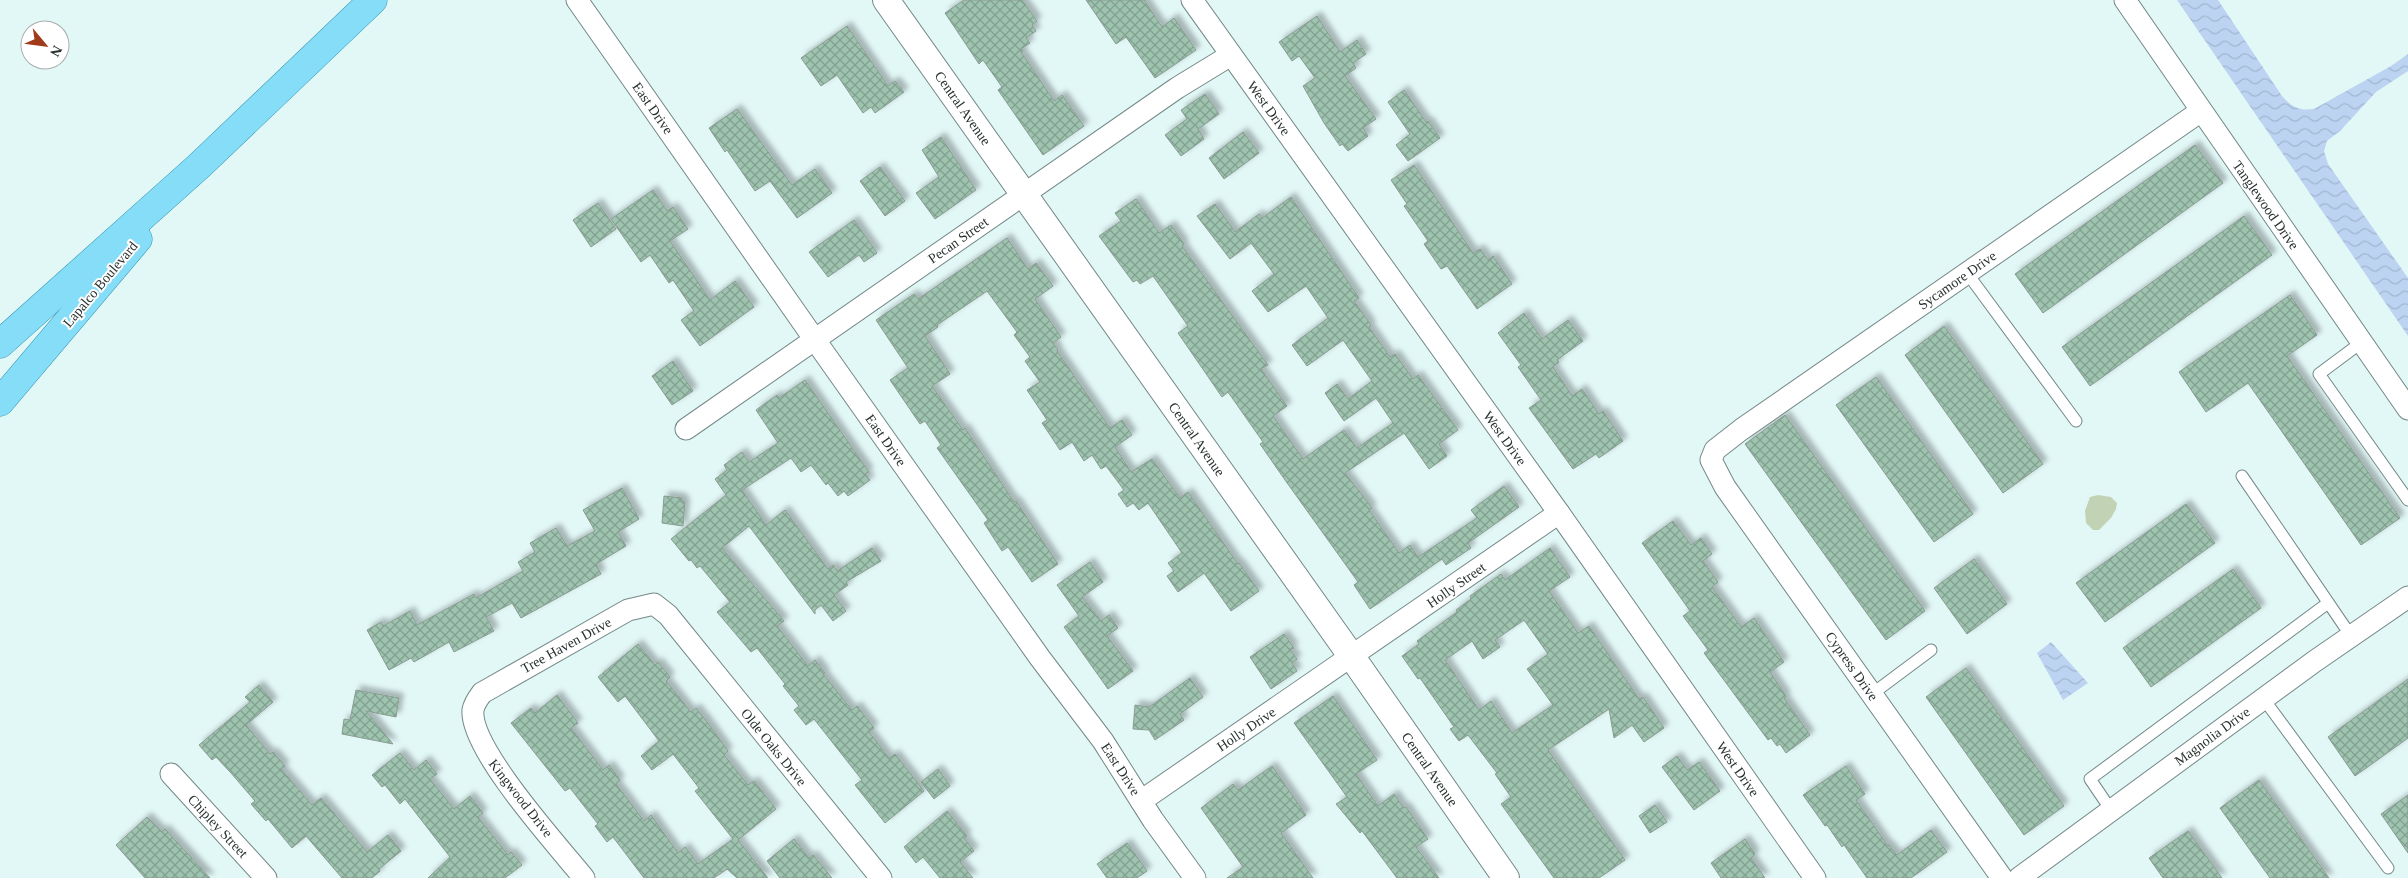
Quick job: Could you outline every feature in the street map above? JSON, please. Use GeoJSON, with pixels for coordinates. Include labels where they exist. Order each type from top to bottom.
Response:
{"type":"FeatureCollection","features":[{"type":"Feature","properties":{"kind":"main road","name":"Lapalco Boulevard"},"geometry":{"type":"LineString","coordinates":[[0,344],[199,166],[373,0]]}},
{"type":"Feature","properties":{"kind":"main road","name":"Lapalco Boulevard"},"geometry":{"type":"LineString","coordinates":[[0,402],[199,166]]}},
{"type":"Feature","properties":{"kind":"street","name":"East Drive"},"geometry":{"type":"LineString","coordinates":[[578,0],[1040,658],[1103,741],[1141,801],[1195,878]]}},
{"type":"Feature","properties":{"kind":"street","name":"Central Avenue"},"geometry":{"type":"LineString","coordinates":[[886,0],[1352,657],[1506,878]]}},
{"type":"Feature","properties":{"kind":"street","name":"West Drive"},"geometry":{"type":"LineString","coordinates":[[1192,0],[1560,513],[1815,878]]}},
{"type":"Feature","properties":{"kind":"street","name":"Tanglewood Drive"},"geometry":{"type":"LineString","coordinates":[[2125,0],[2408,409]]}},
{"type":"Feature","properties":{"kind":"street","name":"Pecan Street"},"geometry":{"type":"LineString","coordinates":[[686,429],[1177,88],[1231,55]]}},
{"type":"Feature","properties":{"kind":"street","name":"Sycamore Drive"},"geometry":{"type":"LineString","coordinates":[[1714,450],[2201,111]]}},
{"type":"Feature","properties":{"kind":"street","name":"Cypress Drive"},"geometry":{"type":"LineString","coordinates":[[1714,450],[1711,460],[1725,487],[2002,878]]}},
{"type":"Feature","properties":{"kind":"street","name":"Holly Street"},"geometry":{"type":"LineString","coordinates":[[1352,657],[1560,513]]}},
{"type":"Feature","properties":{"kind":"street","name":"Magnolia Drive"},"geometry":{"type":"LineString","coordinates":[[2019,878],[2263,698],[2408,597]]}},
{"type":"Feature","properties":{"kind":"street","name":"Tree Haven Drive"},"geometry":{"type":"LineString","coordinates":[[473,710],[482,692],[628,610],[654,604],[668,615]]}},
{"type":"Feature","properties":{"kind":"street","name":"Olde Oaks Drive"},"geometry":{"type":"LineString","coordinates":[[668,615],[881,878]]}},
{"type":"Feature","properties":{"kind":"street","name":"Holly Drive"},"geometry":{"type":"LineString","coordinates":[[1141,801],[1352,657]]}},
{"type":"Feature","properties":{"kind":"street","name":"Kingwood Drive"},"geometry":{"type":"LineString","coordinates":[[473,710],[479,740],[494,765],[584,878]]}},
{"type":"Feature","properties":{"kind":"street","name":"Chipley Street"},"geometry":{"type":"LineString","coordinates":[[171,774],[266,878]]}},
{"type":"Feature","properties":{"kind":"lane"},"geometry":{"type":"LineString","coordinates":[[1967,273],[2076,421]]}},
{"type":"Feature","properties":{"kind":"lane"},"geometry":{"type":"LineString","coordinates":[[2362,342],[2319,374],[2408,500]]}},
{"type":"Feature","properties":{"kind":"lane"},"geometry":{"type":"LineString","coordinates":[[2242,476],[2351,636]]}},
{"type":"Feature","properties":{"kind":"lane"},"geometry":{"type":"LineString","coordinates":[[2111,810],[2090,779],[2328,603]]}},
{"type":"Feature","properties":{"kind":"lane"},"geometry":{"type":"LineString","coordinates":[[1872,694],[1932,650]]}},
{"type":"Feature","properties":{"kind":"lane"},"geometry":{"type":"LineString","coordinates":[[2263,698],[2388,868]]}},
{"type":"Feature","properties":{"kind":"green space"},"geometry":{"type":"Polygon","coordinates":[[[2098,495],[2111,497],[2117,503],[2111,518],[2099,530],[2093,530],[2086,523],[2085,511],[2090,497],[2098,495]]]}},
{"type":"Feature","properties":{"kind":"water"},"geometry":{"type":"Polygon","coordinates":[[[2177,0],[2218,0],[2282,96],[2289,103],[2300,109],[2314,109],[2391,66],[2408,54],[2408,71],[2376,92],[2340,131],[2327,141],[2324,151],[2328,164],[2408,278],[2408,336],[2177,0]]]}},
{"type":"Feature","properties":{"kind":"water"},"geometry":{"type":"Polygon","coordinates":[[[2051,642],[2088,683],[2063,700],[2037,653],[2051,642]]]}},
{"type":"Feature","properties":{"kind":"building"},"geometry":{"type":"Polygon","coordinates":[[[964,0],[1022,0],[1037,21],[1032,25],[1036,31],[1026,38],[1030,43],[1021,49],[1023,51],[1021,52],[1054,101],[1062,95],[1084,126],[1043,155],[998,90],[1002,87],[983,60],[979,64],[945,13],[964,0]]]}},
{"type":"Feature","properties":{"kind":"building"},"geometry":{"type":"Polygon","coordinates":[[[1086,0],[1144,0],[1162,27],[1174,18],[1196,50],[1155,78],[1126,37],[1116,44],[1086,0]]]}},
{"type":"Feature","properties":{"kind":"building"},"geometry":{"type":"Polygon","coordinates":[[[1317,16],[1340,52],[1357,40],[1366,54],[1353,63],[1356,68],[1345,76],[1376,119],[1363,128],[1368,136],[1348,151],[1342,144],[1340,146],[1324,123],[1303,86],[1315,78],[1299,56],[1292,61],[1279,42],[1317,16]]]}},
{"type":"Feature","properties":{"kind":"building"},"geometry":{"type":"Polygon","coordinates":[[[847,26],[888,86],[895,81],[904,92],[875,113],[871,107],[863,113],[837,75],[821,86],[801,58],[847,26]]]}},
{"type":"Feature","properties":{"kind":"building"},"geometry":{"type":"Polygon","coordinates":[[[1404,90],[1426,122],[1428,121],[1440,138],[1408,161],[1396,145],[1410,134],[1388,102],[1404,90]]]}},
{"type":"Feature","properties":{"kind":"building"},"geometry":{"type":"Polygon","coordinates":[[[1205,94],[1219,114],[1198,129],[1204,139],[1181,156],[1165,135],[1187,119],[1181,110],[1205,94]]]}},
{"type":"Feature","properties":{"kind":"building"},"geometry":{"type":"Polygon","coordinates":[[[737,109],[792,185],[815,169],[832,193],[797,218],[770,181],[755,191],[727,150],[725,152],[709,128],[737,109]]]}},
{"type":"Feature","properties":{"kind":"building"},"geometry":{"type":"Polygon","coordinates":[[[1243,132],[1259,153],[1224,179],[1209,158],[1243,132]]]}},
{"type":"Feature","properties":{"kind":"building"},"geometry":{"type":"Polygon","coordinates":[[[941,137],[976,190],[935,219],[916,193],[939,177],[922,150],[941,137]]]}},
{"type":"Feature","properties":{"kind":"building"},"geometry":{"type":"Polygon","coordinates":[[[2195,145],[2223,183],[2043,313],[2015,274],[2195,145]]]}},
{"type":"Feature","properties":{"kind":"building"},"geometry":{"type":"Polygon","coordinates":[[[1414,165],[1473,253],[1480,249],[1488,260],[1493,256],[1512,284],[1477,309],[1447,266],[1441,269],[1424,244],[1428,241],[1404,206],[1407,204],[1391,180],[1414,165]]]}},
{"type":"Feature","properties":{"kind":"building"},"geometry":{"type":"Polygon","coordinates":[[[880,167],[905,201],[885,216],[860,181],[880,167]]]}},
{"type":"Feature","properties":{"kind":"building"},"geometry":{"type":"Polygon","coordinates":[[[653,190],[667,211],[673,207],[688,229],[670,241],[710,300],[735,281],[754,307],[700,346],[681,320],[694,311],[673,280],[669,283],[650,255],[641,262],[611,219],[653,190]]]}},
{"type":"Feature","properties":{"kind":"building"},"geometry":{"type":"Polygon","coordinates":[[[1291,197],[1359,298],[1354,301],[1390,357],[1395,354],[1413,379],[1418,375],[1458,430],[1439,444],[1447,456],[1429,469],[1404,433],[1345,473],[1372,508],[1369,510],[1399,553],[1410,545],[1418,557],[1477,518],[1471,510],[1504,486],[1519,507],[1468,543],[1471,548],[1446,565],[1442,559],[1370,609],[1354,585],[1358,582],[1260,444],[1263,442],[1228,392],[1222,397],[1178,333],[1188,326],[1153,276],[1140,284],[1137,280],[1133,282],[1099,236],[1121,221],[1115,213],[1136,199],[1159,233],[1171,225],[1184,244],[1182,246],[1268,365],[1261,369],[1287,406],[1273,416],[1303,459],[1344,430],[1357,448],[1393,423],[1376,398],[1344,421],[1325,393],[1337,384],[1348,399],[1372,381],[1343,340],[1307,366],[1292,345],[1328,318],[1306,286],[1268,312],[1252,291],[1274,274],[1251,243],[1230,259],[1197,216],[1215,204],[1235,232],[1259,214],[1262,218],[1291,197]]]}},
{"type":"Feature","properties":{"kind":"building"},"geometry":{"type":"Polygon","coordinates":[[[598,203],[616,229],[591,247],[573,220],[598,203]]]}},
{"type":"Feature","properties":{"kind":"building"},"geometry":{"type":"Polygon","coordinates":[[[2244,216],[2272,255],[2090,386],[2062,347],[2244,216]]]}},
{"type":"Feature","properties":{"kind":"building"},"geometry":{"type":"Polygon","coordinates":[[[854,220],[877,253],[864,262],[859,255],[828,277],[809,252],[854,220]]]}},
{"type":"Feature","properties":{"kind":"building"},"geometry":{"type":"Polygon","coordinates":[[[1007,238],[1028,269],[1036,263],[1053,286],[1035,299],[1061,337],[1053,343],[1057,351],[1110,428],[1122,420],[1132,435],[1115,447],[1131,472],[1152,459],[1180,498],[1188,492],[1259,591],[1231,611],[1204,573],[1178,592],[1167,576],[1174,571],[1168,563],[1182,553],[1148,503],[1139,510],[1133,503],[1127,507],[1118,494],[1124,490],[1106,466],[1101,469],[1092,455],[1084,461],[1072,442],[1060,450],[1042,423],[1047,420],[1027,390],[1040,382],[1025,361],[1030,357],[1014,335],[1017,332],[987,291],[937,325],[938,327],[925,336],[950,374],[932,386],[963,430],[965,428],[1058,564],[1032,582],[1008,547],[1002,551],[984,523],[988,520],[937,448],[941,445],[925,421],[920,424],[890,380],[908,368],[876,320],[914,294],[918,299],[1007,238]]]}},
{"type":"Feature","properties":{"kind":"building"},"geometry":{"type":"Polygon","coordinates":[[[2290,295],[2317,335],[2287,356],[2400,518],[2361,545],[2248,383],[2206,412],[2179,372],[2290,295]]]}},
{"type":"Feature","properties":{"kind":"building"},"geometry":{"type":"Polygon","coordinates":[[[1524,313],[1542,339],[1568,320],[1583,341],[1557,360],[1559,362],[1553,367],[1572,396],[1582,389],[1599,414],[1603,411],[1623,441],[1599,458],[1596,454],[1573,469],[1529,408],[1541,400],[1518,367],[1521,365],[1498,333],[1524,313]]]}},
{"type":"Feature","properties":{"kind":"building"},"geometry":{"type":"Polygon","coordinates":[[[1944,326],[2043,464],[2003,493],[1905,355],[1944,326]]]}},
{"type":"Feature","properties":{"kind":"building"},"geometry":{"type":"Polygon","coordinates":[[[673,361],[693,391],[672,405],[652,376],[673,361]]]}},
{"type":"Feature","properties":{"kind":"building"},"geometry":{"type":"Polygon","coordinates":[[[1876,377],[1973,514],[1934,542],[1836,405],[1876,377]]]}},
{"type":"Feature","properties":{"kind":"building"},"geometry":{"type":"Polygon","coordinates":[[[805,380],[869,472],[865,474],[870,480],[848,496],[844,491],[838,496],[828,483],[826,485],[811,465],[801,472],[791,458],[742,490],[766,525],[785,510],[828,569],[833,565],[837,571],[872,548],[881,561],[846,582],[848,585],[834,595],[846,611],[833,621],[821,605],[815,610],[815,614],[749,526],[722,548],[784,621],[777,626],[808,666],[815,660],[825,673],[823,674],[852,710],[857,706],[874,728],[869,732],[889,758],[895,754],[924,791],[885,823],[855,785],[862,780],[814,719],[806,725],[794,710],[799,706],[783,686],[785,684],[757,648],[751,652],[717,612],[730,602],[700,566],[697,568],[691,560],[689,561],[671,539],[726,495],[715,479],[727,470],[724,465],[742,452],[749,462],[778,443],[756,410],[777,395],[779,398],[805,380]]]}},
{"type":"Feature","properties":{"kind":"building"},"geometry":{"type":"Polygon","coordinates":[[[1785,415],[1925,611],[1886,640],[1745,444],[1785,415]]]}},
{"type":"Feature","properties":{"kind":"building"},"geometry":{"type":"Polygon","coordinates":[[[622,488],[639,519],[618,532],[626,546],[596,564],[601,574],[521,618],[512,603],[486,617],[494,631],[454,652],[449,642],[414,662],[411,658],[389,670],[367,630],[381,622],[383,626],[410,611],[417,625],[474,594],[476,598],[523,571],[518,562],[535,552],[530,543],[556,528],[567,546],[595,531],[583,510],[622,488]]]}},
{"type":"Feature","properties":{"kind":"building"},"geometry":{"type":"Polygon","coordinates":[[[664,496],[682,498],[682,501],[685,502],[683,526],[662,523],[664,496]]]}},
{"type":"Feature","properties":{"kind":"building"},"geometry":{"type":"Polygon","coordinates":[[[2186,504],[2215,543],[2105,622],[2076,583],[2186,504]]]}},
{"type":"Feature","properties":{"kind":"building"},"geometry":{"type":"Polygon","coordinates":[[[1673,521],[1691,545],[1701,538],[1712,554],[1703,561],[1718,582],[1712,587],[1741,627],[1754,618],[1784,662],[1770,672],[1786,696],[1784,698],[1810,735],[1786,753],[1780,744],[1777,746],[1771,738],[1768,740],[1704,653],[1708,650],[1683,616],[1690,611],[1642,543],[1673,521]]]}},
{"type":"Feature","properties":{"kind":"building"},"geometry":{"type":"Polygon","coordinates":[[[1550,548],[1570,577],[1549,591],[1578,633],[1589,626],[1639,699],[1643,697],[1664,728],[1644,742],[1632,725],[1614,738],[1609,709],[1548,750],[1625,860],[1599,878],[1554,878],[1501,804],[1511,797],[1495,774],[1497,773],[1468,735],[1459,741],[1450,729],[1454,727],[1420,678],[1418,679],[1402,656],[1419,644],[1417,641],[1457,612],[1456,610],[1471,599],[1470,596],[1501,574],[1505,580],[1550,548]],[[1524,620],[1495,640],[1500,647],[1483,659],[1472,641],[1445,660],[1479,710],[1491,701],[1512,733],[1553,705],[1527,669],[1548,654],[1524,620]]]}},
{"type":"Feature","properties":{"kind":"building"},"geometry":{"type":"Polygon","coordinates":[[[1974,559],[2007,604],[1967,634],[1934,588],[1974,559]]]}},
{"type":"Feature","properties":{"kind":"building"},"geometry":{"type":"Polygon","coordinates":[[[1090,562],[1103,582],[1082,597],[1101,621],[1109,615],[1118,628],[1107,636],[1133,671],[1108,689],[1064,627],[1079,616],[1057,585],[1090,562]]]}},
{"type":"Feature","properties":{"kind":"building"},"geometry":{"type":"Polygon","coordinates":[[[2233,569],[2261,608],[2151,687],[2123,648],[2233,569]]]}},
{"type":"Feature","properties":{"kind":"building"},"geometry":{"type":"Polygon","coordinates":[[[1284,634],[1294,648],[1290,650],[1297,659],[1292,663],[1297,671],[1271,689],[1250,657],[1284,634]]]}},
{"type":"Feature","properties":{"kind":"building"},"geometry":{"type":"Polygon","coordinates":[[[638,644],[655,665],[658,662],[670,677],[666,681],[691,712],[696,708],[708,723],[728,751],[724,755],[748,785],[754,781],[776,809],[738,840],[768,878],[737,878],[727,869],[714,878],[644,878],[613,837],[607,842],[595,826],[598,824],[570,788],[565,791],[511,723],[531,708],[535,713],[557,695],[578,723],[571,728],[603,770],[609,765],[620,780],[616,784],[644,821],[651,815],[678,853],[685,847],[698,864],[733,839],[695,791],[699,788],[673,754],[652,770],[641,756],[659,741],[625,696],[618,702],[598,677],[638,644]]]}},
{"type":"Feature","properties":{"kind":"building"},"geometry":{"type":"Polygon","coordinates":[[[1966,668],[2064,806],[2024,835],[1926,697],[1966,668]]]}},
{"type":"Feature","properties":{"kind":"building"},"geometry":{"type":"Polygon","coordinates":[[[1190,678],[1203,697],[1180,714],[1184,720],[1155,740],[1149,730],[1133,729],[1135,705],[1149,707],[1190,678]]]}},
{"type":"Feature","properties":{"kind":"building"},"geometry":{"type":"Polygon","coordinates":[[[2408,679],[2408,738],[2355,776],[2328,737],[2408,679]]]}},
{"type":"Feature","properties":{"kind":"building"},"geometry":{"type":"Polygon","coordinates":[[[259,685],[273,702],[246,725],[270,754],[273,752],[285,766],[281,769],[312,805],[321,798],[367,852],[388,835],[401,851],[379,869],[380,871],[372,878],[342,878],[306,836],[292,848],[268,819],[266,821],[251,804],[255,801],[231,773],[216,757],[212,760],[199,745],[250,702],[245,697],[259,685]]]}},
{"type":"Feature","properties":{"kind":"building"},"geometry":{"type":"Polygon","coordinates":[[[356,690],[399,698],[396,717],[366,711],[393,744],[342,734],[344,719],[350,720],[356,690]]]}},
{"type":"Feature","properties":{"kind":"building"},"geometry":{"type":"Polygon","coordinates":[[[1333,696],[1377,760],[1356,774],[1378,806],[1394,794],[1404,808],[1406,807],[1428,839],[1416,847],[1439,878],[1397,878],[1362,831],[1360,833],[1336,804],[1347,797],[1294,723],[1333,696]]]}},
{"type":"Feature","properties":{"kind":"building"},"geometry":{"type":"Polygon","coordinates":[[[400,753],[414,770],[426,760],[437,774],[430,779],[454,809],[470,796],[483,813],[478,817],[508,855],[511,852],[522,865],[505,878],[428,878],[450,857],[405,799],[400,804],[385,785],[382,787],[372,775],[400,753]]]}},
{"type":"Feature","properties":{"kind":"building"},"geometry":{"type":"Polygon","coordinates":[[[1677,756],[1687,770],[1699,762],[1720,791],[1694,810],[1662,767],[1677,756]]]}},
{"type":"Feature","properties":{"kind":"building"},"geometry":{"type":"Polygon","coordinates":[[[1272,766],[1306,815],[1281,833],[1313,878],[1227,878],[1243,867],[1201,808],[1233,784],[1238,790],[1272,766]]]}},
{"type":"Feature","properties":{"kind":"building"},"geometry":{"type":"Polygon","coordinates":[[[1846,766],[1865,794],[1856,800],[1888,846],[1897,855],[1931,830],[1947,852],[1911,878],[1867,878],[1844,845],[1842,847],[1803,795],[1846,766]]]}},
{"type":"Feature","properties":{"kind":"building"},"geometry":{"type":"Polygon","coordinates":[[[938,769],[950,786],[934,799],[921,782],[938,769]]]}},
{"type":"Feature","properties":{"kind":"building"},"geometry":{"type":"Polygon","coordinates":[[[2259,780],[2329,878],[2270,878],[2220,808],[2259,780]]]}},
{"type":"Feature","properties":{"kind":"building"},"geometry":{"type":"Polygon","coordinates":[[[2408,795],[2408,853],[2381,814],[2408,795]]]}},
{"type":"Feature","properties":{"kind":"building"},"geometry":{"type":"Polygon","coordinates":[[[1655,805],[1667,822],[1650,833],[1639,816],[1655,805]]]}},
{"type":"Feature","properties":{"kind":"building"},"geometry":{"type":"Polygon","coordinates":[[[947,811],[967,836],[964,838],[974,851],[960,862],[973,878],[940,878],[923,857],[916,863],[904,847],[947,811]]]}},
{"type":"Feature","properties":{"kind":"building"},"geometry":{"type":"Polygon","coordinates":[[[147,817],[162,832],[165,829],[210,878],[145,878],[116,845],[147,817]]]}},
{"type":"Feature","properties":{"kind":"building"},"geometry":{"type":"Polygon","coordinates":[[[2188,831],[2222,878],[2163,878],[2149,858],[2188,831]]]}},
{"type":"Feature","properties":{"kind":"building"},"geometry":{"type":"Polygon","coordinates":[[[794,839],[809,858],[813,855],[832,878],[780,878],[767,861],[794,839]]]}},
{"type":"Feature","properties":{"kind":"building"},"geometry":{"type":"Polygon","coordinates":[[[1745,839],[1755,854],[1751,858],[1765,878],[1721,878],[1711,863],[1745,839]]]}},
{"type":"Feature","properties":{"kind":"building"},"geometry":{"type":"Polygon","coordinates":[[[1127,843],[1147,871],[1137,878],[1107,878],[1097,864],[1127,843]]]}}]}
